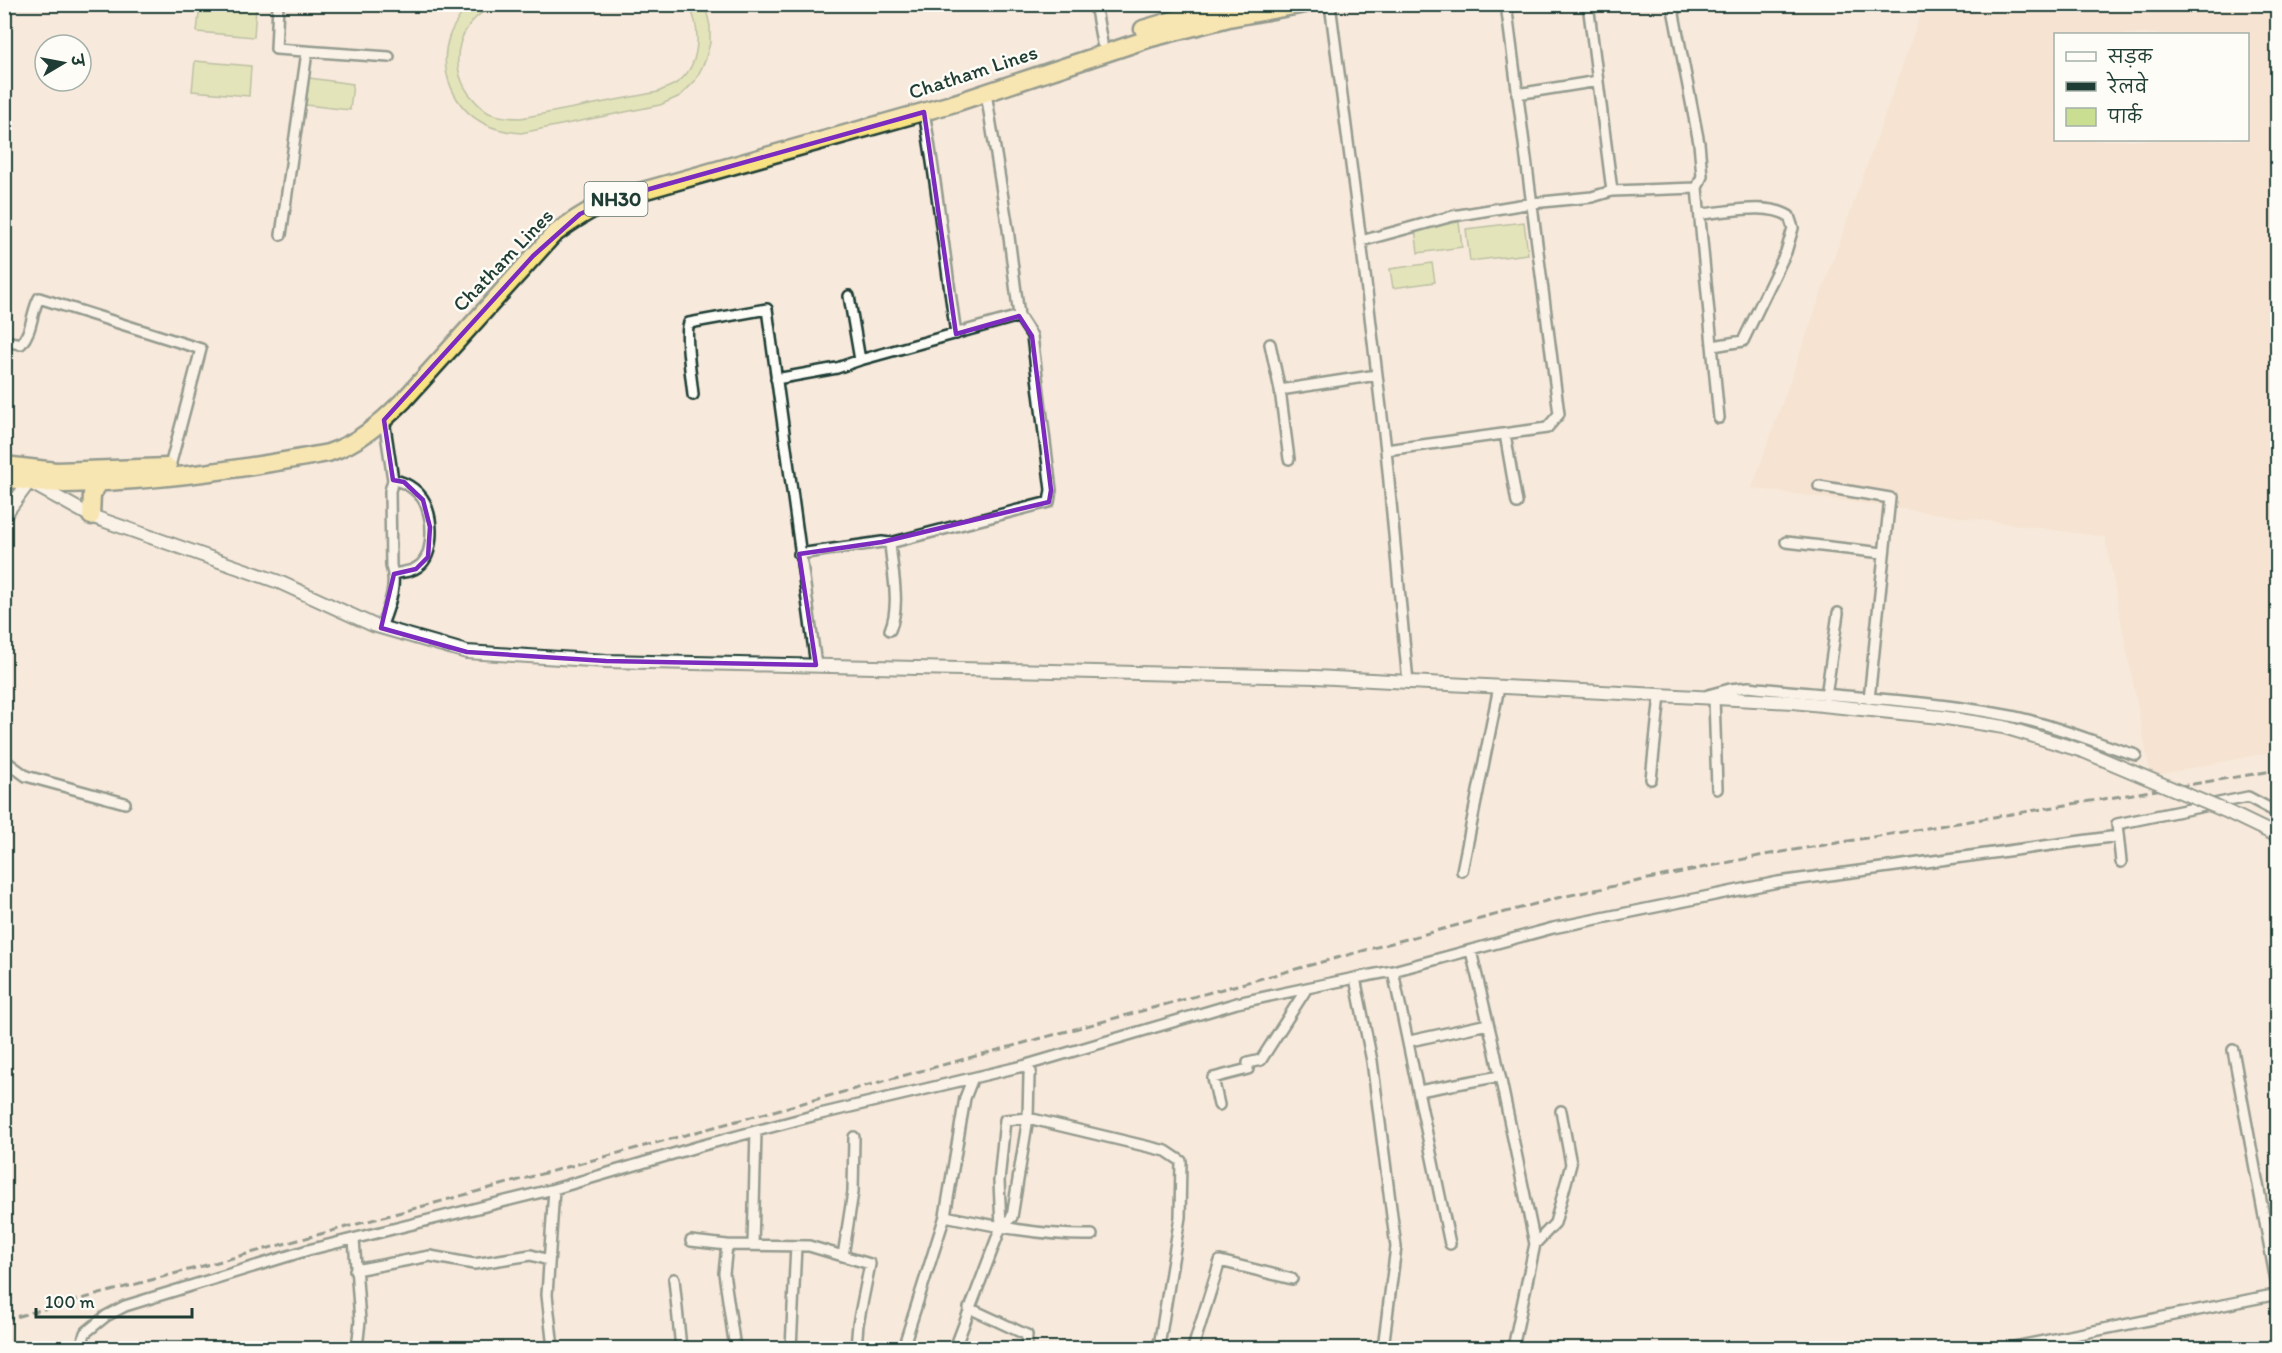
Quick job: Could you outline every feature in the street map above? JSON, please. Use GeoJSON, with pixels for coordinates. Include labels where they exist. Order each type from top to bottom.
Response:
{"type":"FeatureCollection","features":[{"type":"Feature","properties":{"kind":"highway","name":"Chatham Lines"},"geometry":{"type":"LineString","coordinates":[[4,465],[30,476],[70,484],[221,472],[328,453],[360,439],[384,420],[533,256],[553,235],[580,214],[614,199],[986,93],[1102,43],[1173,20],[1241,4]]}},
{"type":"Feature","properties":{"kind":"highway","name":"Chatham Lines"},"geometry":{"type":"LineString","coordinates":[[4,477],[233,460],[328,443],[354,431],[390,400],[520,254],[550,224],[573,206],[589,198],[621,186],[1151,38],[1229,18],[1305,4]]}},
{"type":"Feature","properties":{"kind":"highway"},"geometry":{"type":"LineString","coordinates":[[91,516],[92,494],[100,482]]}},
{"type":"Feature","properties":{"kind":"street"},"geometry":{"type":"LineString","coordinates":[[278,4],[276,50],[389,57]]}},
{"type":"Feature","properties":{"kind":"street"},"geometry":{"type":"LineString","coordinates":[[1095,4],[1102,43]]}},
{"type":"Feature","properties":{"kind":"street"},"geometry":{"type":"LineString","coordinates":[[1329,4],[1386,450],[1408,682]]}},
{"type":"Feature","properties":{"kind":"street"},"geometry":{"type":"LineString","coordinates":[[1386,450],[1547,428],[1559,414],[1506,4]]}},
{"type":"Feature","properties":{"kind":"street"},"geometry":{"type":"LineString","coordinates":[[1588,4],[1612,191]]}},
{"type":"Feature","properties":{"kind":"street"},"geometry":{"type":"LineString","coordinates":[[1672,4],[1699,143],[1702,176],[1697,188],[1719,418]]}},
{"type":"Feature","properties":{"kind":"street"},"geometry":{"type":"LineString","coordinates":[[281,235],[307,52]]}},
{"type":"Feature","properties":{"kind":"street"},"geometry":{"type":"LineString","coordinates":[[1517,94],[1598,81]]}},
{"type":"Feature","properties":{"kind":"street"},"geometry":{"type":"LineString","coordinates":[[800,554],[882,542],[890,543],[1049,502],[1051,490],[1032,336],[1019,316],[1008,229],[986,93]]}},
{"type":"Feature","properties":{"kind":"street"},"geometry":{"type":"LineString","coordinates":[[924,112],[936,177],[939,220],[956,334]]}},
{"type":"Feature","properties":{"kind":"street"},"geometry":{"type":"LineString","coordinates":[[1361,241],[1453,216],[1532,203],[1592,197],[1612,191],[1697,188]]}},
{"type":"Feature","properties":{"kind":"street"},"geometry":{"type":"LineString","coordinates":[[1701,214],[1769,208],[1790,216],[1793,228],[1781,262],[1743,341],[1713,346]]}},
{"type":"Feature","properties":{"kind":"street"},"geometry":{"type":"LineString","coordinates":[[849,296],[860,360]]}},
{"type":"Feature","properties":{"kind":"street"},"geometry":{"type":"LineString","coordinates":[[4,341],[21,344],[30,330],[39,298],[201,349],[170,466]]}},
{"type":"Feature","properties":{"kind":"street"},"geometry":{"type":"LineString","coordinates":[[693,396],[687,326],[689,323],[767,309],[816,665]]}},
{"type":"Feature","properties":{"kind":"street"},"geometry":{"type":"LineString","coordinates":[[776,379],[837,368],[1019,316]]}},
{"type":"Feature","properties":{"kind":"street"},"geometry":{"type":"LineString","coordinates":[[1270,344],[1280,390],[1289,459]]}},
{"type":"Feature","properties":{"kind":"street"},"geometry":{"type":"LineString","coordinates":[[1280,390],[1377,375]]}},
{"type":"Feature","properties":{"kind":"street"},"geometry":{"type":"LineString","coordinates":[[381,628],[392,596],[394,574],[391,566],[390,491],[393,480],[384,420]]}},
{"type":"Feature","properties":{"kind":"street"},"geometry":{"type":"LineString","coordinates":[[1505,434],[1517,503]]}},
{"type":"Feature","properties":{"kind":"street"},"geometry":{"type":"LineString","coordinates":[[4,516],[30,476],[91,516],[279,582],[381,628],[467,652],[606,661],[1316,677],[1792,702],[1940,717],[2004,727],[2084,751],[2228,812],[2277,836]]}},
{"type":"Feature","properties":{"kind":"street"},"geometry":{"type":"LineString","coordinates":[[393,480],[404,482],[423,500],[427,508],[430,527],[428,556],[416,569],[394,574]]}},
{"type":"Feature","properties":{"kind":"street"},"geometry":{"type":"LineString","coordinates":[[1819,486],[1890,498],[1869,699]]}},
{"type":"Feature","properties":{"kind":"street"},"geometry":{"type":"LineString","coordinates":[[1786,542],[1883,553]]}},
{"type":"Feature","properties":{"kind":"street"},"geometry":{"type":"LineString","coordinates":[[890,543],[895,605],[890,630]]}},
{"type":"Feature","properties":{"kind":"street"},"geometry":{"type":"LineString","coordinates":[[1826,696],[1838,614]]}},
{"type":"Feature","properties":{"kind":"street"},"geometry":{"type":"LineString","coordinates":[[1462,871],[1499,687]]}},
{"type":"Feature","properties":{"kind":"street"},"geometry":{"type":"LineString","coordinates":[[1700,698],[1730,689],[1749,687],[1938,705],[2006,715],[2050,726],[2094,743],[2136,755]]}},
{"type":"Feature","properties":{"kind":"street"},"geometry":{"type":"LineString","coordinates":[[1651,779],[1660,695]]}},
{"type":"Feature","properties":{"kind":"street"},"geometry":{"type":"LineString","coordinates":[[1714,698],[1717,789]]}},
{"type":"Feature","properties":{"kind":"street"},"geometry":{"type":"LineString","coordinates":[[4,760],[26,776],[125,803]]}},
{"type":"Feature","properties":{"kind":"street"},"geometry":{"type":"LineString","coordinates":[[2121,862],[2116,824],[2248,797],[2277,813]]}},
{"type":"Feature","properties":{"kind":"street"},"geometry":{"type":"LineString","coordinates":[[81,1348],[85,1334],[106,1316],[125,1306],[308,1250],[554,1189],[756,1131],[972,1080],[1237,1003],[1393,971],[1553,928],[1778,882],[2118,836]]}},
{"type":"Feature","properties":{"kind":"street"},"geometry":{"type":"LineString","coordinates":[[1471,951],[1535,1244],[1513,1348]]}},
{"type":"Feature","properties":{"kind":"street"},"geometry":{"type":"LineString","coordinates":[[1393,971],[1410,1041],[1450,1244]]}},
{"type":"Feature","properties":{"kind":"street"},"geometry":{"type":"LineString","coordinates":[[1355,978],[1372,1061],[1396,1247],[1383,1348]]}},
{"type":"Feature","properties":{"kind":"street"},"geometry":{"type":"LineString","coordinates":[[1219,1105],[1213,1077],[1248,1068],[1248,1063],[1261,1060],[1308,988]]}},
{"type":"Feature","properties":{"kind":"street"},"geometry":{"type":"LineString","coordinates":[[1410,1041],[1488,1024]]}},
{"type":"Feature","properties":{"kind":"street"},"geometry":{"type":"LineString","coordinates":[[2009,1348],[2277,1293],[2233,1050]]}},
{"type":"Feature","properties":{"kind":"street"},"geometry":{"type":"LineString","coordinates":[[955,1348],[1001,1227],[1012,1216],[1028,1118],[1029,1075],[1031,1072],[1023,1066]]}},
{"type":"Feature","properties":{"kind":"street"},"geometry":{"type":"LineString","coordinates":[[1419,1091],[1500,1076]]}},
{"type":"Feature","properties":{"kind":"street"},"geometry":{"type":"LineString","coordinates":[[903,1348],[945,1216],[965,1098],[972,1080]]}},
{"type":"Feature","properties":{"kind":"street"},"geometry":{"type":"LineString","coordinates":[[1535,1244],[1555,1223],[1570,1164],[1561,1111]]}},
{"type":"Feature","properties":{"kind":"street"},"geometry":{"type":"LineString","coordinates":[[1001,1227],[999,1181],[1005,1120],[1028,1118],[1166,1151],[1181,1161],[1180,1217],[1160,1340],[1156,1348]]}},
{"type":"Feature","properties":{"kind":"street"},"geometry":{"type":"LineString","coordinates":[[753,1245],[756,1131]]}},
{"type":"Feature","properties":{"kind":"street"},"geometry":{"type":"LineString","coordinates":[[843,1256],[853,1192],[854,1137]]}},
{"type":"Feature","properties":{"kind":"street"},"geometry":{"type":"LineString","coordinates":[[553,1348],[547,1295],[554,1189]]}},
{"type":"Feature","properties":{"kind":"street"},"geometry":{"type":"LineString","coordinates":[[945,1216],[1001,1227],[1092,1235]]}},
{"type":"Feature","properties":{"kind":"street"},"geometry":{"type":"LineString","coordinates":[[354,1239],[360,1321],[357,1348]]}},
{"type":"Feature","properties":{"kind":"street"},"geometry":{"type":"LineString","coordinates":[[691,1241],[727,1245],[808,1246],[870,1264],[858,1324],[856,1348]]}},
{"type":"Feature","properties":{"kind":"street"},"geometry":{"type":"LineString","coordinates":[[727,1245],[724,1273],[735,1348]]}},
{"type":"Feature","properties":{"kind":"street"},"geometry":{"type":"LineString","coordinates":[[791,1348],[796,1246]]}},
{"type":"Feature","properties":{"kind":"street"},"geometry":{"type":"LineString","coordinates":[[355,1270],[430,1256],[474,1264],[531,1255],[548,1260]]}},
{"type":"Feature","properties":{"kind":"street"},"geometry":{"type":"LineString","coordinates":[[1193,1348],[1220,1261],[1292,1279]]}},
{"type":"Feature","properties":{"kind":"street"},"geometry":{"type":"LineString","coordinates":[[674,1279],[681,1348]]}},
{"type":"Feature","properties":{"kind":"street"},"geometry":{"type":"LineString","coordinates":[[969,1308],[1027,1335],[1026,1348]]}},
{"type":"Feature","properties":{"kind":"highlighted area"},"geometry":{"type":"Polygon","coordinates":[[[924,112],[956,334],[1019,316],[1032,336],[1051,490],[1049,502],[882,542],[799,554],[816,665],[606,661],[467,652],[381,628],[394,574],[416,569],[428,557],[430,527],[423,500],[404,482],[393,480],[384,420],[533,256],[580,214],[614,199],[924,112]]]}},
{"type":"Feature","properties":{"kind":"shaded area"},"geometry":{"type":"Polygon","coordinates":[[[1924,5],[2277,5],[2277,751],[2151,776],[2105,537],[1752,488],[1924,5]]]}},
{"type":"Feature","properties":{"kind":"green space"},"geometry":{"type":"Polygon","coordinates":[[[200,5],[256,8],[254,37],[197,32],[200,5]]]}},
{"type":"Feature","properties":{"kind":"green space"},"geometry":{"type":"Polygon","coordinates":[[[468,5],[496,5],[473,20],[466,31],[460,43],[458,69],[462,82],[475,102],[489,113],[501,116],[521,118],[658,92],[675,84],[690,68],[697,47],[696,25],[689,5],[705,5],[710,26],[710,43],[705,61],[695,81],[680,96],[660,105],[521,133],[507,131],[485,124],[464,108],[451,87],[445,62],[449,37],[457,20],[468,5]]]}},
{"type":"Feature","properties":{"kind":"green space"},"geometry":{"type":"Polygon","coordinates":[[[195,61],[251,66],[249,96],[192,91],[195,61]]]}},
{"type":"Feature","properties":{"kind":"green space"},"geometry":{"type":"Polygon","coordinates":[[[309,78],[353,84],[350,110],[306,105],[309,78]]]}},
{"type":"Feature","properties":{"kind":"green space"},"geometry":{"type":"Polygon","coordinates":[[[1459,222],[1462,247],[1418,253],[1415,228],[1459,222]]]}},
{"type":"Feature","properties":{"kind":"green space"},"geometry":{"type":"Polygon","coordinates":[[[1524,222],[1528,254],[1470,261],[1466,229],[1524,222]]]}},
{"type":"Feature","properties":{"kind":"green space"},"geometry":{"type":"Polygon","coordinates":[[[1432,263],[1435,282],[1393,288],[1390,269],[1432,263]]]}},
{"type":"Feature","properties":{"kind":"railway"},"geometry":{"type":"LineString","coordinates":[[4,1320],[1561,897],[1764,855],[2278,770]]}}]}
